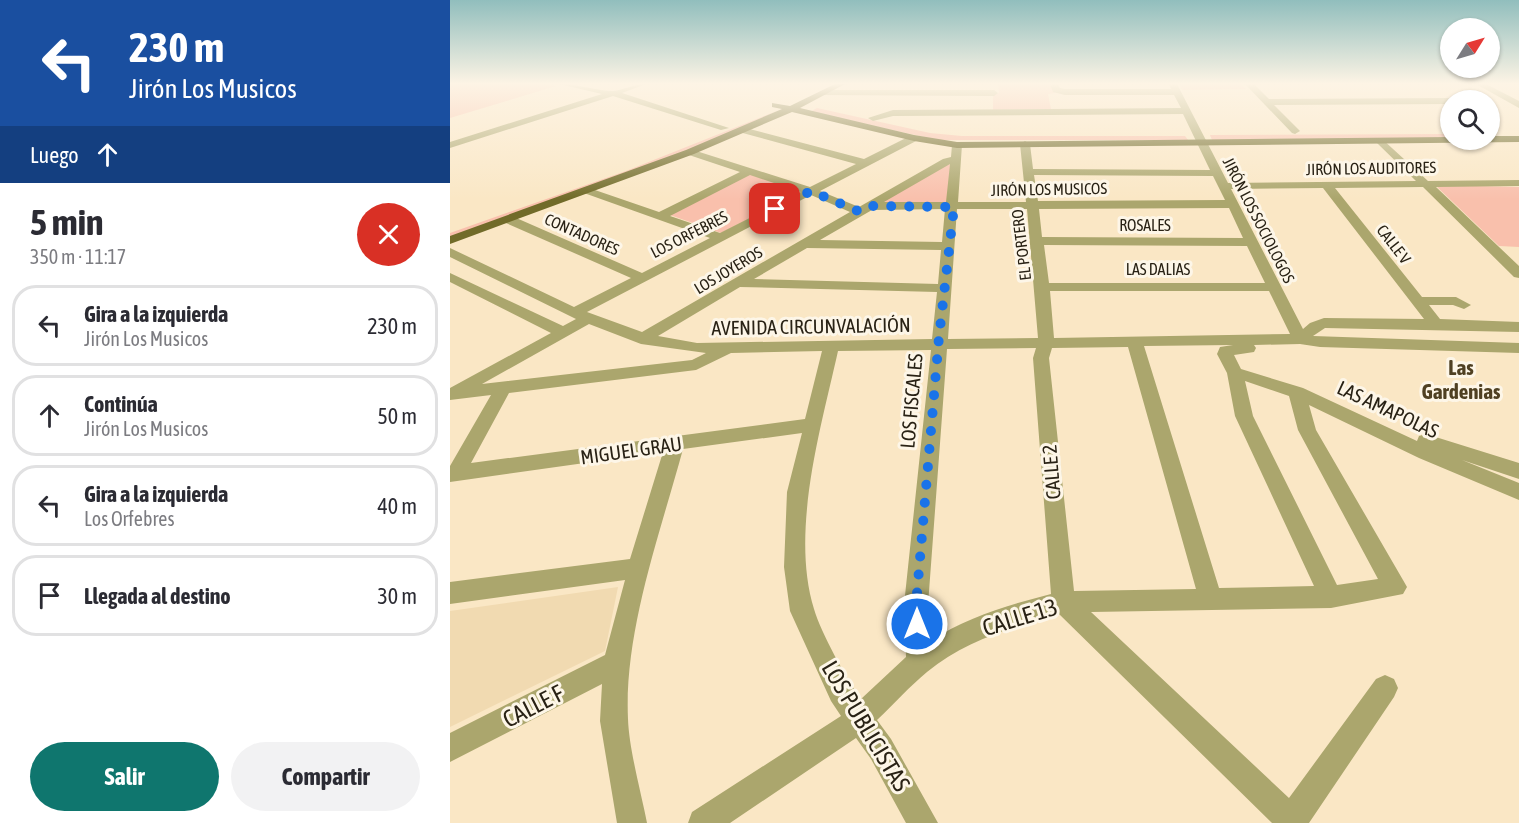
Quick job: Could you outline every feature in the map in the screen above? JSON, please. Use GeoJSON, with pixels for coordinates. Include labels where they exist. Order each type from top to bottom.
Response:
{"type":"FeatureCollection","features":[{"type":"Feature","properties":{"kind":"main road"},"geometry":{"type":"LineString","coordinates":[[450,228],[588,180],[736,122]]}},
{"type":"Feature","properties":{"kind":"main road"},"geometry":{"type":"LineString","coordinates":[[450,240],[510,220],[690,152],[756,122]]}},
{"type":"Feature","properties":{"kind":"main road"},"geometry":{"type":"LineString","coordinates":[[857,122],[957,152],[1025,144],[1295,131],[1440,131]]}},
{"type":"Feature","properties":{"kind":"main road"},"geometry":{"type":"LineString","coordinates":[[894,122],[906,125]]}},
{"type":"Feature","properties":{"kind":"main road"},"geometry":{"type":"LineString","coordinates":[[1500,131],[1519,131]]}},
{"type":"Feature","properties":{"kind":"main road"},"geometry":{"type":"LineString","coordinates":[[1036,133],[1380,141],[1519,139]]}},
{"type":"Feature","properties":{"kind":"street"},"geometry":{"type":"LineString","coordinates":[[450,145],[520,122]]}},
{"type":"Feature","properties":{"kind":"street"},"geometry":{"type":"LineString","coordinates":[[706,122],[724,128]]}},
{"type":"Feature","properties":{"kind":"street","name":"JIRÓN LOS SOCIOLOGOS"},"geometry":{"type":"LineString","coordinates":[[1191,122],[1300,339]]}},
{"type":"Feature","properties":{"kind":"street"},"geometry":{"type":"LineString","coordinates":[[1287,122],[1295,131]]}},
{"type":"Feature","properties":{"kind":"street"},"geometry":{"type":"LineString","coordinates":[[742,130],[866,163]]}},
{"type":"Feature","properties":{"kind":"street","name":"LOS ORFEBRES"},"geometry":{"type":"LineString","coordinates":[[451,393],[562,332],[582,315],[642,278],[914,138]]}},
{"type":"Feature","properties":{"kind":"street"},"geometry":{"type":"LineString","coordinates":[[1380,141],[1519,274]]}},
{"type":"Feature","properties":{"kind":"street","name":"EL PORTERO"},"geometry":{"type":"LineString","coordinates":[[1025,144],[1038,241],[1046,343]]}},
{"type":"Feature","properties":{"kind":"street","name":"JIRÓN LOS MUSICOS"},"geometry":{"type":"LineString","coordinates":[[690,152],[862,208],[1233,204]]}},
{"type":"Feature","properties":{"kind":"street","name":"LOS FISCALES"},"geometry":{"type":"LineString","coordinates":[[919,662],[916,605],[938,345],[954,207],[957,152]]}},
{"type":"Feature","properties":{"kind":"street","name":"LOS JOYEROS"},"geometry":{"type":"LineString","coordinates":[[641,339],[862,208],[947,161],[957,152]]}},
{"type":"Feature","properties":{"kind":"street"},"geometry":{"type":"LineString","coordinates":[[660,216],[750,171]]}},
{"type":"Feature","properties":{"kind":"street"},"geometry":{"type":"LineString","coordinates":[[1029,172],[1217,173]]}},
{"type":"Feature","properties":{"kind":"street","name":"JIRÓN LOS AUDITORES"},"geometry":{"type":"LineString","coordinates":[[1224,186],[1519,183]]}},
{"type":"Feature","properties":{"kind":"street","name":"CALLE V"},"geometry":{"type":"LineString","coordinates":[[1326,185],[1436,324]]}},
{"type":"Feature","properties":{"kind":"street"},"geometry":{"type":"LineString","coordinates":[[588,191],[720,237]]}},
{"type":"Feature","properties":{"kind":"street","name":"CONTADORES"},"geometry":{"type":"LineString","coordinates":[[510,220],[642,278]]}},
{"type":"Feature","properties":{"kind":"street","name":"ROSALES"},"geometry":{"type":"LineString","coordinates":[[1038,241],[1251,242]]}},
{"type":"Feature","properties":{"kind":"street"},"geometry":{"type":"LineString","coordinates":[[803,244],[949,246]]}},
{"type":"Feature","properties":{"kind":"street"},"geometry":{"type":"LineString","coordinates":[[1495,250],[1519,251]]}},
{"type":"Feature","properties":{"kind":"street","name":"AVENIDA CIRCUNVALACIÓN"},"geometry":{"type":"LineString","coordinates":[[450,252],[582,315],[641,339],[665,345],[727,349],[1300,339],[1320,342],[1519,348]]}},
{"type":"Feature","properties":{"kind":"street"},"geometry":{"type":"LineString","coordinates":[[450,277],[562,332]]}},
{"type":"Feature","properties":{"kind":"street"},"geometry":{"type":"LineString","coordinates":[[738,283],[944,288]]}},
{"type":"Feature","properties":{"kind":"street","name":"LAS DALIAS"},"geometry":{"type":"LineString","coordinates":[[1042,287],[1274,287]]}},
{"type":"Feature","properties":{"kind":"street"},"geometry":{"type":"LineString","coordinates":[[1418,301],[1456,301],[1493,326]]}},
{"type":"Feature","properties":{"kind":"street"},"geometry":{"type":"LineString","coordinates":[[1300,339],[1315,326],[1324,323],[1519,327]]}},
{"type":"Feature","properties":{"kind":"street"},"geometry":{"type":"LineString","coordinates":[[1260,340],[1255,346],[1226,351],[1225,354],[1235,373],[1244,416],[1331,597]]}},
{"type":"Feature","properties":{"kind":"street"},"geometry":{"type":"LineString","coordinates":[[1134,341],[1211,599]]}},
{"type":"Feature","properties":{"kind":"street","name":"CALLE 2"},"geometry":{"type":"LineString","coordinates":[[1046,343],[1041,358],[1063,602]]}},
{"type":"Feature","properties":{"kind":"street","name":"LOS PUBLICISTAS"},"geometry":{"type":"LineString","coordinates":[[831,347],[797,492],[795,567],[802,611],[840,692],[881,750],[923,823]]}},
{"type":"Feature","properties":{"kind":"street"},"geometry":{"type":"LineString","coordinates":[[451,393],[696,364],[715,357],[727,349]]}},
{"type":"Feature","properties":{"kind":"street","name":"LAS AMAPOLAS"},"geometry":{"type":"LineString","coordinates":[[1235,373],[1268,380],[1297,392],[1519,492]]}},
{"type":"Feature","properties":{"kind":"street"},"geometry":{"type":"LineString","coordinates":[[453,473],[504,387]]}},
{"type":"Feature","properties":{"kind":"street","name":"CALLE 13"},"geometry":{"type":"LineString","coordinates":[[703,823],[859,719],[919,662],[960,636],[1002,618],[1063,602],[1331,597],[1393,588],[1395,585],[1307,430],[1297,392]]}},
{"type":"Feature","properties":{"kind":"street","name":"MIGUEL GRAU"},"geometry":{"type":"LineString","coordinates":[[453,473],[811,425]]}},
{"type":"Feature","properties":{"kind":"street"},"geometry":{"type":"LineString","coordinates":[[1375,429],[1400,433],[1519,471]]}},
{"type":"Feature","properties":{"kind":"street"},"geometry":{"type":"LineString","coordinates":[[632,823],[614,721],[616,663],[639,568],[675,444]]}},
{"type":"Feature","properties":{"kind":"street"},"geometry":{"type":"LineString","coordinates":[[450,593],[639,568]]}},
{"type":"Feature","properties":{"kind":"street"},"geometry":{"type":"LineString","coordinates":[[1063,602],[1293,821],[1385,688]]}},
{"type":"Feature","properties":{"kind":"street","name":"CALLE F"},"geometry":{"type":"LineString","coordinates":[[450,748],[616,663]]}},
{"type":"Feature","properties":{"kind":"shaded area"},"geometry":{"type":"Polygon","coordinates":[[[753,122],[720,138],[450,238],[450,233],[626,171],[753,122]]]}},
{"type":"Feature","properties":{"kind":"shaded area"},"geometry":{"type":"Polygon","coordinates":[[[858,122],[882,122],[930,133],[962,136],[1185,136],[1188,140],[938,140],[858,122]]]}},
{"type":"Feature","properties":{"kind":"shaded area"},"geometry":{"type":"Polygon","coordinates":[[[1440,134],[1440,138],[1212,140],[1210,135],[1440,134]]]}},
{"type":"Feature","properties":{"kind":"shaded area"},"geometry":{"type":"Polygon","coordinates":[[[945,164],[951,164],[950,203],[883,204],[882,201],[945,164]]]}},
{"type":"Feature","properties":{"kind":"shaded area"},"geometry":{"type":"Polygon","coordinates":[[[751,173],[806,190],[721,233],[670,215],[751,173]]]}},
{"type":"Feature","properties":{"kind":"shaded area"},"geometry":{"type":"Polygon","coordinates":[[[1435,185],[1519,187],[1519,247],[1499,246],[1435,185]]]}},
{"type":"Feature","properties":{"kind":"shaded area"},"geometry":{"type":"Polygon","coordinates":[[[618,587],[605,651],[450,727],[450,611],[618,587]]]}},
{"type":"Feature","properties":{"kind":"district","name":"Las Gardenias"},"geometry":{"type":"Point","coordinates":[1461,379]}},
{"type":"Feature","properties":{"kind":"route"},"geometry":{"type":"LineString","coordinates":[[775,209],[811,191],[858,211],[866,206],[954,207],[939,337],[916,605],[917,624]]}}]}
